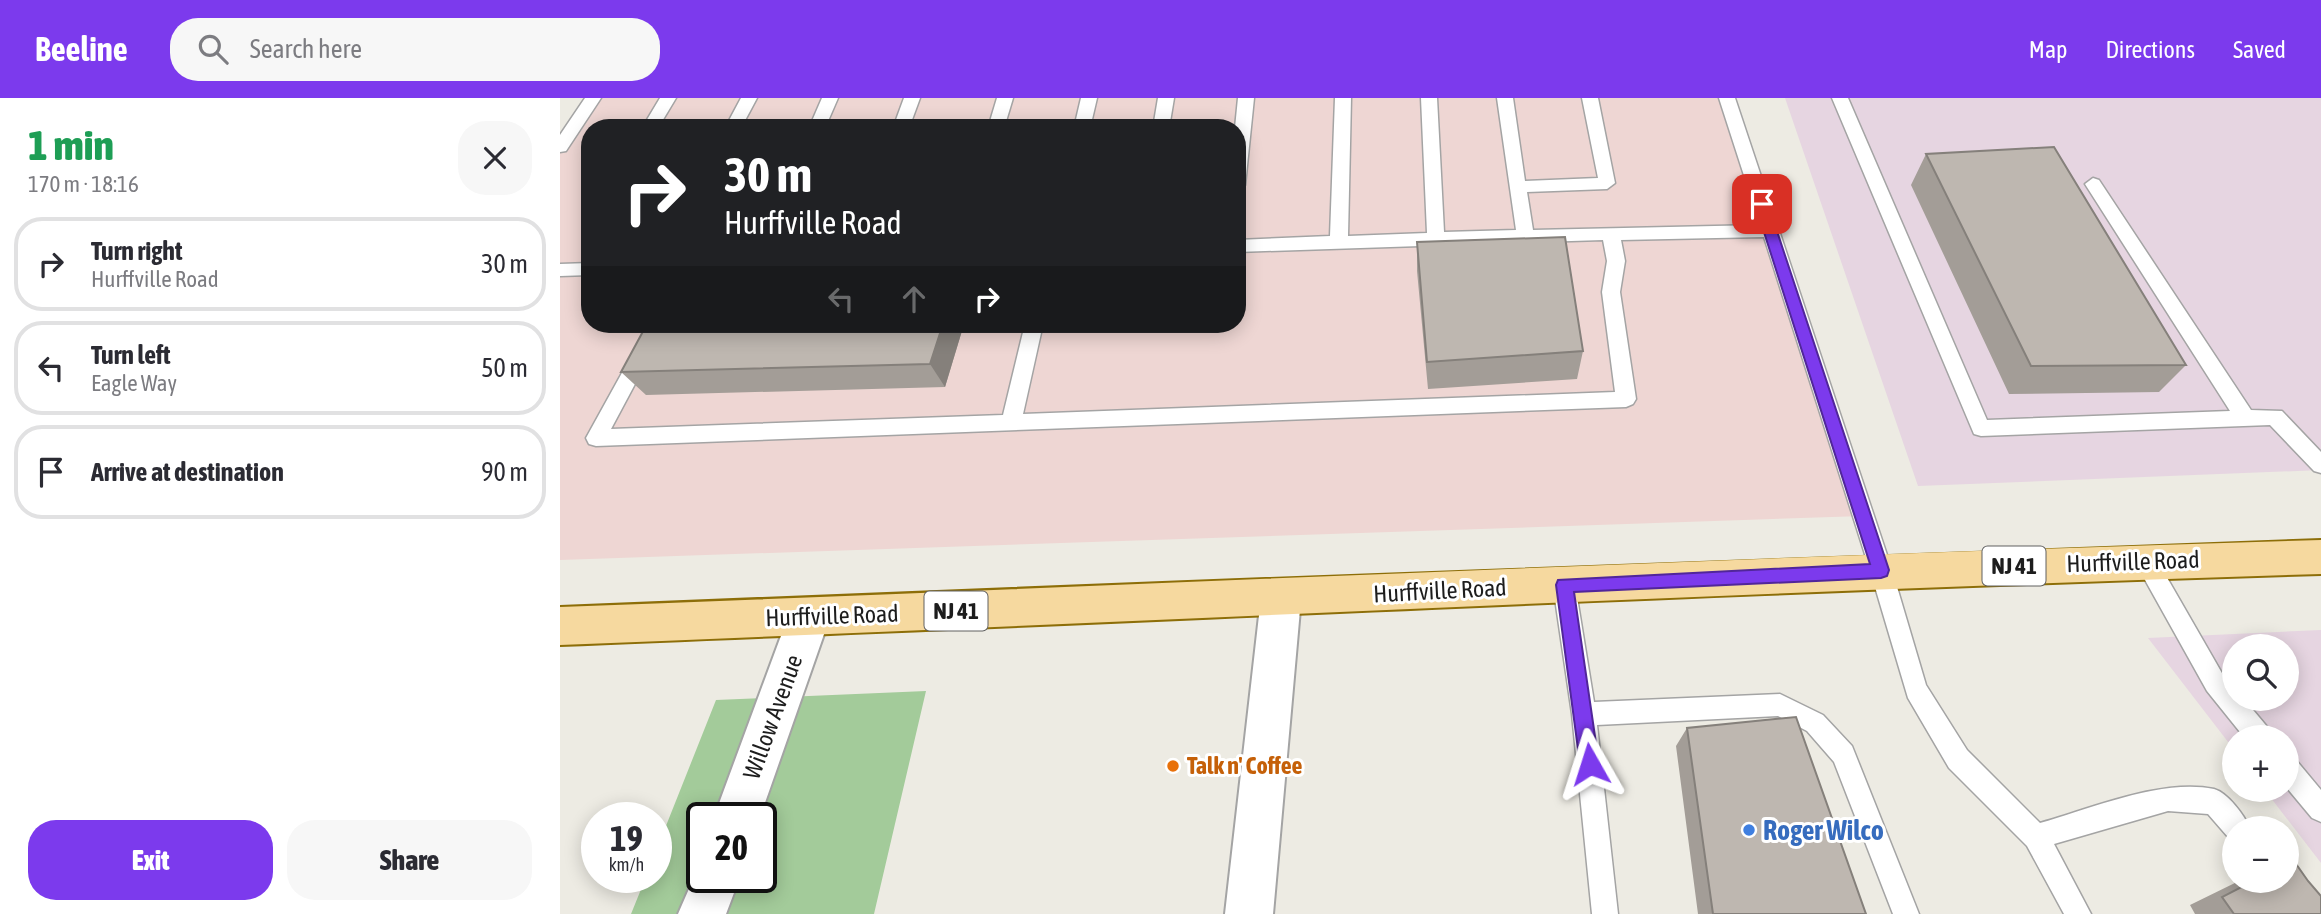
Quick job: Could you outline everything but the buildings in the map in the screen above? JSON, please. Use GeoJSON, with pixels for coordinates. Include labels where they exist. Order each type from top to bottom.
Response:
{"type":"FeatureCollection","features":[{"type":"Feature","properties":{"kind":"main road","name":"Hurffville Road"},"geometry":{"type":"LineString","coordinates":[[560,626],[1281,598],[1881,570],[2321,556]]}},
{"type":"Feature","properties":{"kind":"street"},"geometry":{"type":"LineString","coordinates":[[1249,914],[1281,598]]}},
{"type":"Feature","properties":{"kind":"street","name":"Willow Avenue"},"geometry":{"type":"LineString","coordinates":[[742,802],[809,617]]}},
{"type":"Feature","properties":{"kind":"street"},"geometry":{"type":"LineString","coordinates":[[702,914],[710,893]]}},
{"type":"Feature","properties":{"kind":"lane"},"geometry":{"type":"LineString","coordinates":[[560,147],[593,98]]}},
{"type":"Feature","properties":{"kind":"lane"},"geometry":{"type":"LineString","coordinates":[[655,119],[668,98]]}},
{"type":"Feature","properties":{"kind":"lane"},"geometry":{"type":"LineString","coordinates":[[738,119],[749,98]]}},
{"type":"Feature","properties":{"kind":"lane"},"geometry":{"type":"LineString","coordinates":[[821,119],[830,98]]}},
{"type":"Feature","properties":{"kind":"lane"},"geometry":{"type":"LineString","coordinates":[[904,119],[912,98]]}},
{"type":"Feature","properties":{"kind":"lane"},"geometry":{"type":"LineString","coordinates":[[999,119],[1005,98]]}},
{"type":"Feature","properties":{"kind":"lane"},"geometry":{"type":"LineString","coordinates":[[1084,119],[1089,98]]}},
{"type":"Feature","properties":{"kind":"lane"},"geometry":{"type":"LineString","coordinates":[[1162,119],[1166,98]]}},
{"type":"Feature","properties":{"kind":"lane"},"geometry":{"type":"LineString","coordinates":[[1244,119],[1246,98]]}},
{"type":"Feature","properties":{"kind":"lane"},"geometry":{"type":"LineString","coordinates":[[1339,242],[1343,98]]}},
{"type":"Feature","properties":{"kind":"lane"},"geometry":{"type":"LineString","coordinates":[[1429,98],[1436,238]]}},
{"type":"Feature","properties":{"kind":"lane"},"geometry":{"type":"LineString","coordinates":[[1505,98],[1525,236]]}},
{"type":"Feature","properties":{"kind":"lane"},"geometry":{"type":"LineString","coordinates":[[1518,187],[1607,183],[1590,98]]}},
{"type":"Feature","properties":{"kind":"lane"},"geometry":{"type":"LineString","coordinates":[[1727,98],[1881,570],[1916,690],[1958,759],[2036,837],[2078,914]]}},
{"type":"Feature","properties":{"kind":"lane"},"geometry":{"type":"LineString","coordinates":[[1840,98],[1981,428],[2244,416],[2275,417],[2321,465]]}},
{"type":"Feature","properties":{"kind":"lane"},"geometry":{"type":"LineString","coordinates":[[2093,184],[2244,416]]}},
{"type":"Feature","properties":{"kind":"lane"},"geometry":{"type":"LineString","coordinates":[[1246,246],[1436,238],[1770,231]]}},
{"type":"Feature","properties":{"kind":"lane"},"geometry":{"type":"LineString","coordinates":[[653,333],[596,438],[1626,399],[1611,292],[1616,261],[1611,235]]}},
{"type":"Feature","properties":{"kind":"lane"},"geometry":{"type":"LineString","coordinates":[[560,270],[581,269]]}},
{"type":"Feature","properties":{"kind":"lane"},"geometry":{"type":"LineString","coordinates":[[1011,423],[1032,333]]}},
{"type":"Feature","properties":{"kind":"lane"},"geometry":{"type":"LineString","coordinates":[[2147,562],[2215,683],[2250,725]]}},
{"type":"Feature","properties":{"kind":"lane"},"geometry":{"type":"LineString","coordinates":[[1564,585],[1584,714],[1605,914]]}},
{"type":"Feature","properties":{"kind":"lane"},"geometry":{"type":"LineString","coordinates":[[1584,714],[1780,705],[1815,723],[1843,754],[1906,913]]}},
{"type":"Feature","properties":{"kind":"lane"},"geometry":{"type":"LineString","coordinates":[[2299,783],[2321,809]]}},
{"type":"Feature","properties":{"kind":"lane"},"geometry":{"type":"LineString","coordinates":[[2036,837],[2168,799],[2214,802],[2226,816]]}},
{"type":"Feature","properties":{"kind":"shaded area"},"geometry":{"type":"Polygon","coordinates":[[[593,98],[1727,98],[1863,516],[560,560],[560,144],[593,98]]]}},
{"type":"Feature","properties":{"kind":"shaded area"},"geometry":{"type":"Polygon","coordinates":[[[1785,98],[2321,98],[2321,470],[1918,486],[1785,98]]]}},
{"type":"Feature","properties":{"kind":"shaded area"},"geometry":{"type":"Polygon","coordinates":[[[2321,630],[2321,863],[2299,834],[2299,816],[2285,816],[2274,802],[2299,802],[2299,725],[2222,725],[2222,734],[2148,638],[2222,635],[2222,711],[2299,711],[2299,634],[2234,634],[2321,630]]]}},
{"type":"Feature","properties":{"kind":"green space"},"geometry":{"type":"Polygon","coordinates":[[[926,691],[874,914],[631,914],[640,893],[672,893],[672,811],[716,700],[926,691]]]}},
{"type":"Feature","properties":{"kind":"place","name":"Talk n' Coffee"},"geometry":{"type":"Point","coordinates":[1173,766]}},
{"type":"Feature","properties":{"kind":"place","name":"Roger Wilco"},"geometry":{"type":"Point","coordinates":[1749,830]}},
{"type":"Feature","properties":{"kind":"route"},"geometry":{"type":"LineString","coordinates":[[1590,764],[1583,700],[1564,585],[1881,570],[1762,204]]}}]}
